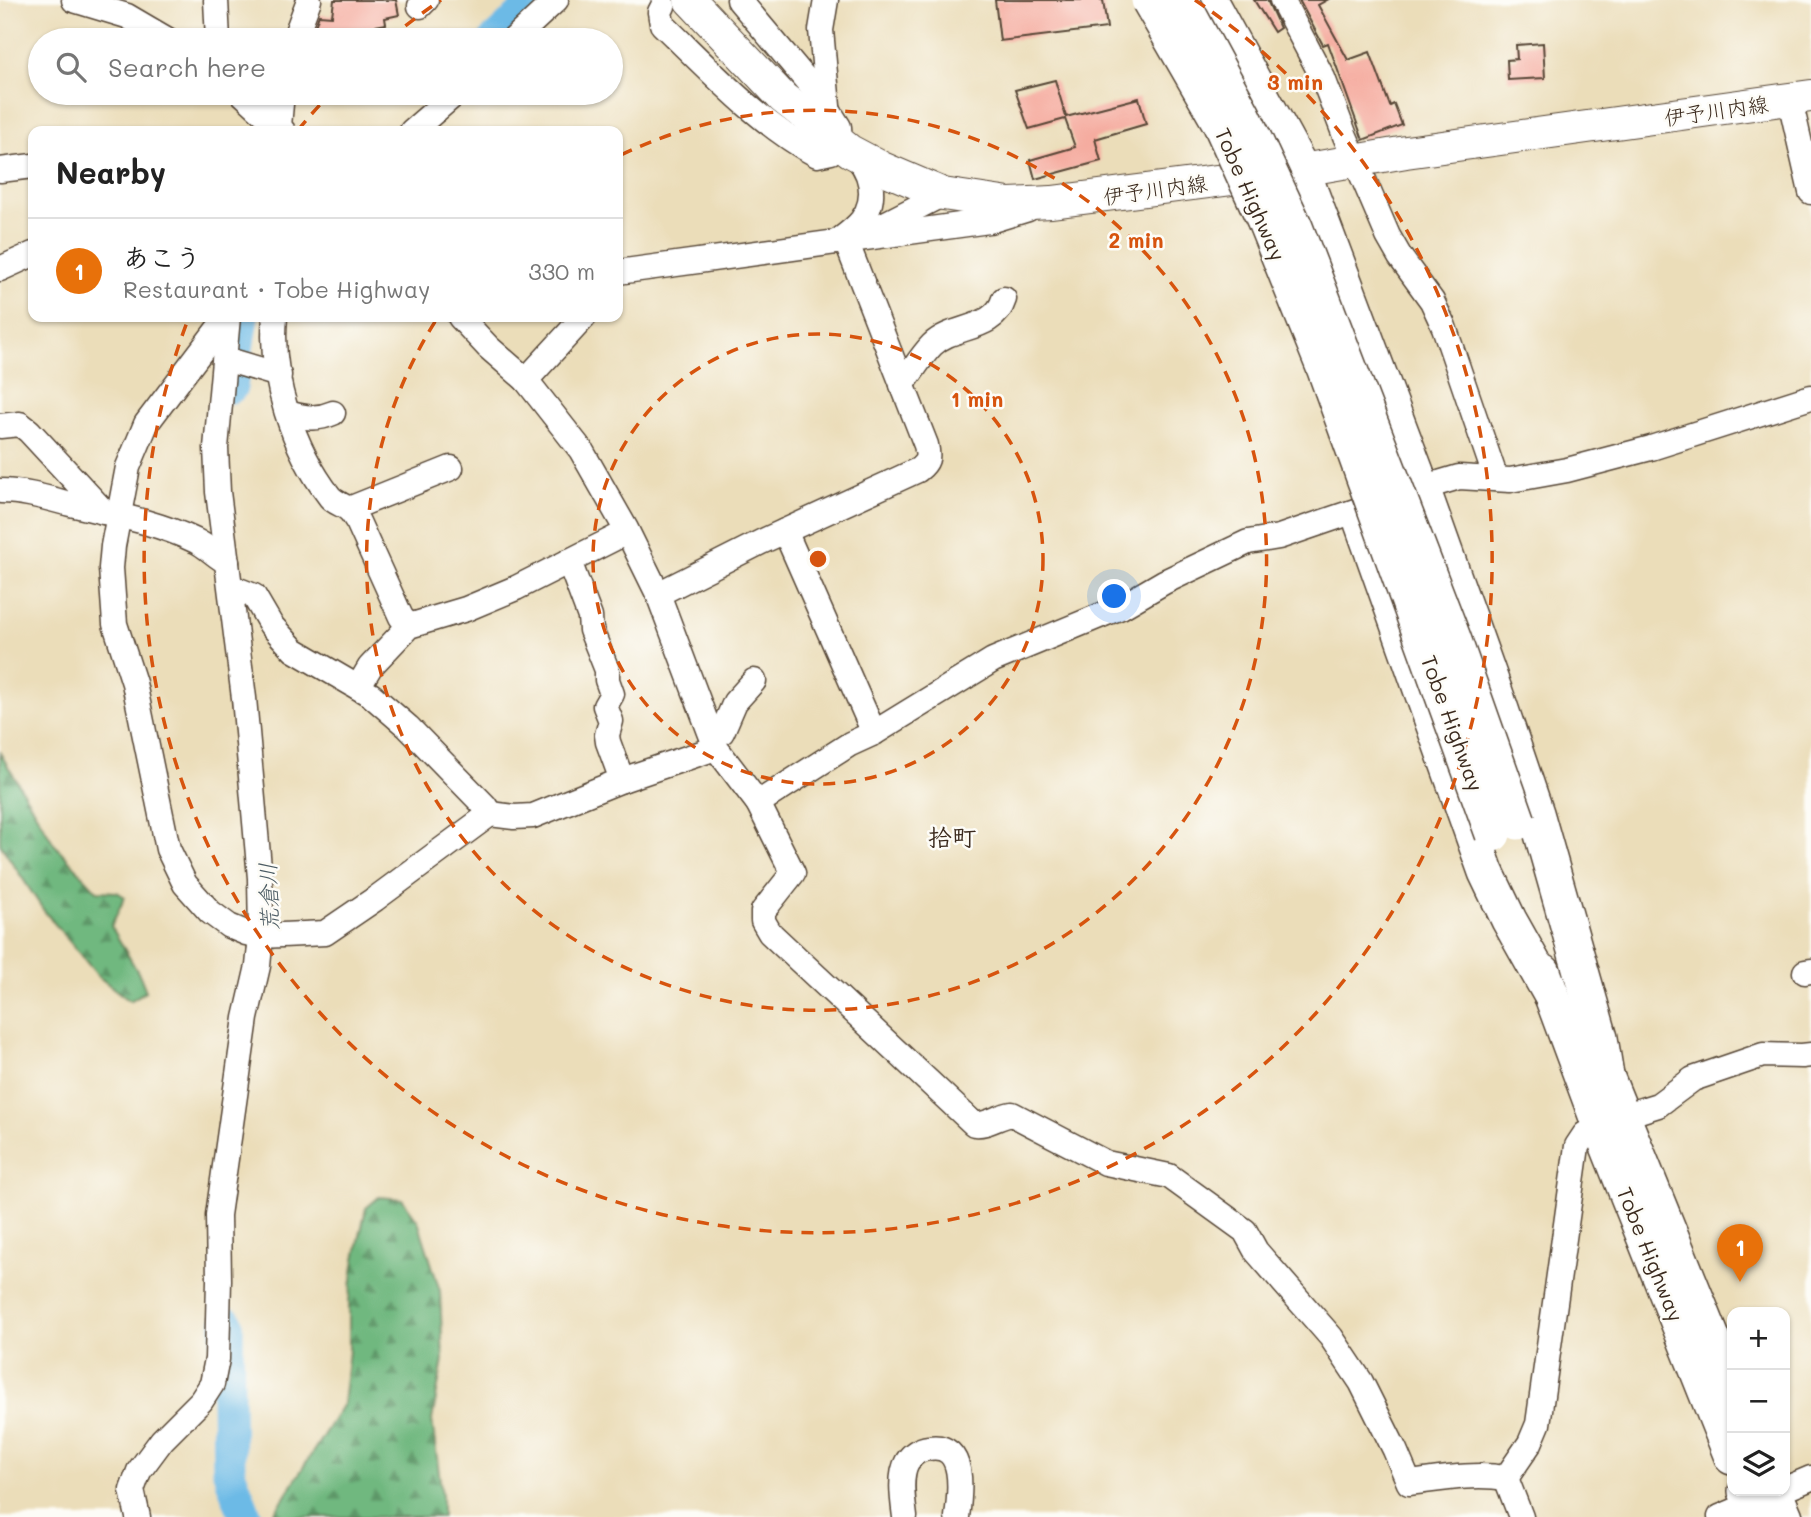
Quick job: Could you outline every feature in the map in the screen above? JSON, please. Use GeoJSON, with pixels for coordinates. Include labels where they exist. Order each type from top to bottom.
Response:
{"type":"FeatureCollection","features":[{"type":"Feature","properties":{"kind":"highway"},"geometry":{"type":"LineString","coordinates":[[1135,0],[1206,125],[1233,178],[1261,244],[1486,873],[1550,993]]}},
{"type":"Feature","properties":{"kind":"highway","name":"Tobe Highway"},"geometry":{"type":"LineString","coordinates":[[1149,0],[1220,123],[1264,219],[1325,370],[1505,828],[1606,1075],[1611,1121],[1727,1443]]}},
{"type":"Feature","properties":{"kind":"highway","name":"Tobe Highway"},"geometry":{"type":"LineString","coordinates":[[1181,0],[1243,115],[1295,227],[1453,638],[1550,993],[1727,1376]]}},
{"type":"Feature","properties":{"kind":"highway"},"geometry":{"type":"LineString","coordinates":[[1209,0],[1302,170],[1422,488],[1536,813],[1600,1038],[1606,1075]]}},
{"type":"Feature","properties":{"kind":"highway"},"geometry":{"type":"LineString","coordinates":[[1358,510],[1422,488]]}},
{"type":"Feature","properties":{"kind":"main road","name":"伊予川内線"},"geometry":{"type":"LineString","coordinates":[[676,3],[783,98],[845,147],[882,168],[943,194],[1009,204],[1052,202],[1302,170],[1356,160],[1801,98]]}},
{"type":"Feature","properties":{"kind":"street"},"geometry":{"type":"LineString","coordinates":[[74,0],[127,16],[148,28]]}},
{"type":"Feature","properties":{"kind":"street"},"geometry":{"type":"LineString","coordinates":[[216,0],[217,28]]}},
{"type":"Feature","properties":{"kind":"street"},"geometry":{"type":"LineString","coordinates":[[298,28],[309,0]]}},
{"type":"Feature","properties":{"kind":"street"},"geometry":{"type":"LineString","coordinates":[[526,28],[556,0]]}},
{"type":"Feature","properties":{"kind":"street"},"geometry":{"type":"LineString","coordinates":[[739,0],[818,94],[839,127],[845,147],[866,169],[871,184],[871,200],[861,222],[847,240]]}},
{"type":"Feature","properties":{"kind":"street"},"geometry":{"type":"LineString","coordinates":[[826,0],[821,30],[828,110]]}},
{"type":"Feature","properties":{"kind":"street"},"geometry":{"type":"LineString","coordinates":[[1282,0],[1324,78],[1345,136],[1388,236],[1432,300],[1444,327],[1496,479]]}},
{"type":"Feature","properties":{"kind":"street"},"geometry":{"type":"LineString","coordinates":[[1801,98],[1811,192]]}},
{"type":"Feature","properties":{"kind":"street"},"geometry":{"type":"LineString","coordinates":[[255,105],[278,126]]}},
{"type":"Feature","properties":{"kind":"street"},"geometry":{"type":"LineString","coordinates":[[281,126],[282,105]]}},
{"type":"Feature","properties":{"kind":"street"},"geometry":{"type":"LineString","coordinates":[[418,126],[442,105]]}},
{"type":"Feature","properties":{"kind":"street"},"geometry":{"type":"LineString","coordinates":[[0,170],[28,167]]}},
{"type":"Feature","properties":{"kind":"street"},"geometry":{"type":"LineString","coordinates":[[847,240],[943,194]]}},
{"type":"Feature","properties":{"kind":"street"},"geometry":{"type":"LineString","coordinates":[[623,271],[989,221],[1052,202]]}},
{"type":"Feature","properties":{"kind":"street"},"geometry":{"type":"LineString","coordinates":[[659,594],[785,531],[918,470],[927,463],[929,455],[926,445],[847,240]]}},
{"type":"Feature","properties":{"kind":"street"},"geometry":{"type":"LineString","coordinates":[[0,269],[28,256]]}},
{"type":"Feature","properties":{"kind":"street"},"geometry":{"type":"LineString","coordinates":[[902,385],[933,344],[994,316],[1000,310],[1003,299]]}},
{"type":"Feature","properties":{"kind":"street"},"geometry":{"type":"LineString","coordinates":[[224,322],[146,425],[111,513],[111,568],[115,624],[134,683],[168,849],[179,875],[210,912],[229,926],[261,936],[325,933],[375,900],[490,814],[533,816],[715,743],[735,702],[754,681]]}},
{"type":"Feature","properties":{"kind":"street"},"geometry":{"type":"LineString","coordinates":[[138,1517],[132,1490],[139,1471],[162,1440],[201,1401],[212,1384],[215,1371],[219,1280],[218,1215],[244,1032],[258,966],[261,936],[256,836],[244,698],[218,492],[216,448],[228,322]]}},
{"type":"Feature","properties":{"kind":"street"},"geometry":{"type":"LineString","coordinates":[[275,322],[279,374],[288,413],[301,448],[316,477],[333,501],[349,509],[358,522],[401,617],[410,626]]}},
{"type":"Feature","properties":{"kind":"street"},"geometry":{"type":"LineString","coordinates":[[465,322],[526,380],[581,450],[659,594],[715,743],[758,803],[793,873],[763,911],[770,933],[974,1124],[982,1125],[1012,1114],[1106,1163],[1168,1176],[1245,1231],[1256,1251],[1331,1337],[1361,1382],[1409,1483],[1485,1475],[1506,1478]]}},
{"type":"Feature","properties":{"kind":"street"},"geometry":{"type":"LineString","coordinates":[[526,380],[579,322]]}},
{"type":"Feature","properties":{"kind":"street"},"geometry":{"type":"LineString","coordinates":[[225,359],[279,374]]}},
{"type":"Feature","properties":{"kind":"street"},"geometry":{"type":"LineString","coordinates":[[1422,488],[1459,477],[1510,480],[1580,467],[1651,448],[1811,397]]}},
{"type":"Feature","properties":{"kind":"street"},"geometry":{"type":"LineString","coordinates":[[288,413],[311,418],[333,414]]}},
{"type":"Feature","properties":{"kind":"street"},"geometry":{"type":"LineString","coordinates":[[0,426],[20,424],[29,431],[111,513]]}},
{"type":"Feature","properties":{"kind":"street"},"geometry":{"type":"LineString","coordinates":[[349,509],[452,468]]}},
{"type":"Feature","properties":{"kind":"street"},"geometry":{"type":"LineString","coordinates":[[0,491],[15,491],[111,513],[174,532],[199,542],[228,562]]}},
{"type":"Feature","properties":{"kind":"street"},"geometry":{"type":"LineString","coordinates":[[758,803],[850,744],[874,733],[993,660],[1121,607],[1164,582],[1248,542],[1279,537],[1358,510]]}},
{"type":"Feature","properties":{"kind":"street"},"geometry":{"type":"LineString","coordinates":[[785,531],[874,733]]}},
{"type":"Feature","properties":{"kind":"street"},"geometry":{"type":"LineString","coordinates":[[358,687],[370,667],[410,626],[466,609],[516,588],[627,532]]}},
{"type":"Feature","properties":{"kind":"street"},"geometry":{"type":"LineString","coordinates":[[569,561],[607,670],[612,694],[605,706],[611,721],[607,734],[608,742],[622,780]]}},
{"type":"Feature","properties":{"kind":"street"},"geometry":{"type":"LineString","coordinates":[[231,587],[254,596],[271,625],[294,650],[371,695],[408,727],[490,814]]}},
{"type":"Feature","properties":{"kind":"street"},"geometry":{"type":"LineString","coordinates":[[1506,1478],[1530,1443],[1538,1424],[1577,1146],[1585,1134],[1611,1121],[1658,1105],[1693,1079],[1763,1055],[1811,1055]]}},
{"type":"Feature","properties":{"kind":"street"},"geometry":{"type":"LineString","coordinates":[[905,1517],[903,1476],[906,1463],[914,1454],[925,1448],[936,1447],[947,1450],[955,1459],[959,1470],[957,1517]]}},
{"type":"Feature","properties":{"kind":"street"},"geometry":{"type":"LineString","coordinates":[[1506,1478],[1521,1517]]}},
{"type":"Feature","properties":{"kind":"street"},"geometry":{"type":"LineString","coordinates":[[1764,1501],[1811,1478]]}},
{"type":"Feature","properties":{"kind":"green space"},"geometry":{"type":"Polygon","coordinates":[[[0,753],[54,844],[97,891],[117,892],[125,897],[111,926],[146,991],[130,1001],[99,977],[44,911],[0,844],[0,753]]]}},
{"type":"Feature","properties":{"kind":"green space"},"geometry":{"type":"Polygon","coordinates":[[[379,1197],[402,1199],[418,1221],[440,1291],[443,1360],[432,1420],[442,1496],[442,1517],[272,1517],[343,1404],[349,1350],[349,1301],[355,1259],[366,1208],[379,1197]]]}},
{"type":"Feature","properties":{"kind":"building"},"geometry":{"type":"Polygon","coordinates":[[[334,0],[396,0],[399,15],[385,18],[386,24],[374,28],[314,28],[319,15],[332,16],[334,0]]]}},
{"type":"Feature","properties":{"kind":"building"},"geometry":{"type":"Polygon","coordinates":[[[995,0],[1103,0],[1107,28],[1000,41],[995,0]]]}},
{"type":"Feature","properties":{"kind":"building"},"geometry":{"type":"Polygon","coordinates":[[[1254,0],[1267,0],[1280,28],[1274,32],[1254,0]]]}},
{"type":"Feature","properties":{"kind":"building"},"geometry":{"type":"Polygon","coordinates":[[[1299,0],[1327,0],[1318,5],[1348,60],[1370,52],[1390,106],[1394,104],[1402,125],[1363,140],[1328,43],[1323,45],[1299,0]]]}},
{"type":"Feature","properties":{"kind":"building"},"geometry":{"type":"Polygon","coordinates":[[[1543,43],[1545,78],[1508,80],[1507,60],[1517,59],[1516,45],[1543,43]]]}},
{"type":"Feature","properties":{"kind":"building"},"geometry":{"type":"Polygon","coordinates":[[[1055,80],[1066,117],[1139,98],[1146,124],[1095,139],[1101,161],[1035,179],[1030,160],[1075,147],[1065,119],[1029,129],[1015,90],[1055,80]]]}},
{"type":"Feature","properties":{"kind":"waterway","name":"荒倉川"},"geometry":{"type":"LineString","coordinates":[[508,28],[538,0]]}},
{"type":"Feature","properties":{"kind":"waterway","name":"荒倉川"},"geometry":{"type":"LineString","coordinates":[[231,387],[241,322]]}},
{"type":"Feature","properties":{"kind":"waterway","name":"荒倉川"},"geometry":{"type":"LineString","coordinates":[[227,1323],[229,1472],[246,1517]]}},
{"type":"Feature","properties":{"kind":"place","name":"あこう"},"geometry":{"type":"Point","coordinates":[1740,1282]}},
{"type":"Feature","properties":{"kind":"district","name":"拾町"},"geometry":{"type":"Point","coordinates":[952,836]}}]}
